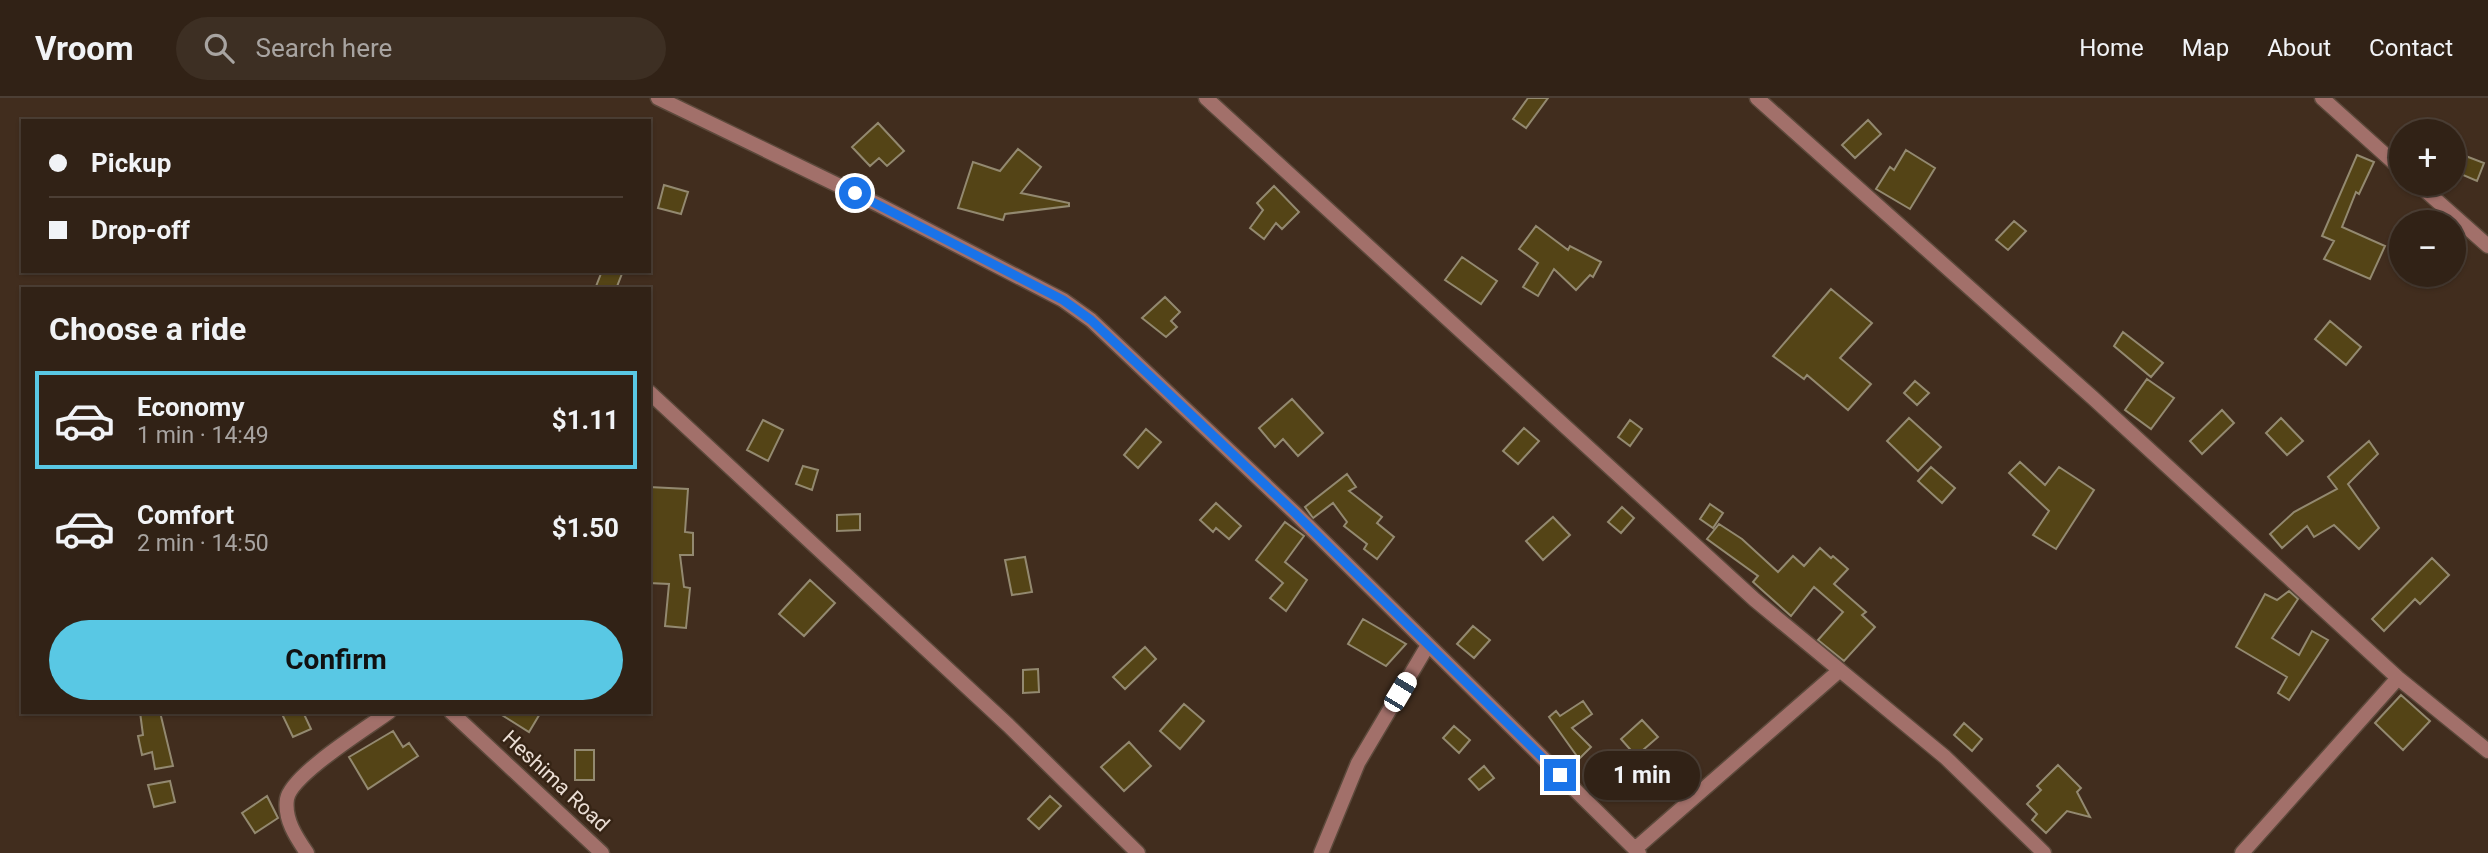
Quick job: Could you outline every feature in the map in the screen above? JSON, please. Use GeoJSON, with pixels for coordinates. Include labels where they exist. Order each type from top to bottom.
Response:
{"type":"FeatureCollection","features":[{"type":"Feature","properties":{"kind":"street"},"geometry":{"type":"LineString","coordinates":[[658,98],[879,205],[1063,300],[1091,320],[1295,513],[1637,851],[1840,670]]}},
{"type":"Feature","properties":{"kind":"street"},"geometry":{"type":"LineString","coordinates":[[1206,98],[1755,600],[1945,757],[2044,853]]}},
{"type":"Feature","properties":{"kind":"street"},"geometry":{"type":"LineString","coordinates":[[1757,98],[2093,398],[2398,678],[2488,751]]}},
{"type":"Feature","properties":{"kind":"street"},"geometry":{"type":"LineString","coordinates":[[2322,98],[2389,158]]}},
{"type":"Feature","properties":{"kind":"street"},"geometry":{"type":"LineString","coordinates":[[2432,196],[2488,246]]}},
{"type":"Feature","properties":{"kind":"street"},"geometry":{"type":"LineString","coordinates":[[651,394],[998,715],[1138,853]]}},
{"type":"Feature","properties":{"kind":"street"},"geometry":{"type":"LineString","coordinates":[[1321,853],[1358,763],[1429,645]]}},
{"type":"Feature","properties":{"kind":"street"},"geometry":{"type":"LineString","coordinates":[[2242,853],[2398,678]]}},
{"type":"Feature","properties":{"kind":"street"},"geometry":{"type":"LineString","coordinates":[[307,853],[291,828],[289,818],[287,798],[297,780],[385,714]]}},
{"type":"Feature","properties":{"kind":"street","name":"Heshima Road"},"geometry":{"type":"LineString","coordinates":[[453,714],[602,853]]}},
{"type":"Feature","properties":{"kind":"building"},"geometry":{"type":"Polygon","coordinates":[[[1528,98],[1548,98],[1526,128],[1513,119],[1528,98]]]}},
{"type":"Feature","properties":{"kind":"building"},"geometry":{"type":"Polygon","coordinates":[[[1868,120],[1881,134],[1855,158],[1842,145],[1868,120]]]}},
{"type":"Feature","properties":{"kind":"building"},"geometry":{"type":"Polygon","coordinates":[[[878,123],[904,151],[887,166],[879,158],[870,166],[852,147],[878,123]]]}},
{"type":"Feature","properties":{"kind":"building"},"geometry":{"type":"Polygon","coordinates":[[[1018,149],[1041,167],[1021,193],[1069,203],[1069,206],[1005,214],[1003,220],[958,208],[973,162],[1000,171],[1018,149]]]}},
{"type":"Feature","properties":{"kind":"building"},"geometry":{"type":"Polygon","coordinates":[[[1906,150],[1935,168],[1910,209],[1876,189],[1890,167],[1894,170],[1906,150]]]}},
{"type":"Feature","properties":{"kind":"building"},"geometry":{"type":"Polygon","coordinates":[[[2357,155],[2374,162],[2359,194],[2356,192],[2342,227],[2385,246],[2370,279],[2324,259],[2334,241],[2322,236],[2357,155]]]}},
{"type":"Feature","properties":{"kind":"building"},"geometry":{"type":"Polygon","coordinates":[[[2466,156],[2484,163],[2477,181],[2466,176],[2466,156]]]}},
{"type":"Feature","properties":{"kind":"building"},"geometry":{"type":"Polygon","coordinates":[[[664,185],[688,192],[681,214],[658,208],[664,185]]]}},
{"type":"Feature","properties":{"kind":"building"},"geometry":{"type":"Polygon","coordinates":[[[1274,186],[1299,212],[1282,229],[1276,223],[1264,239],[1250,228],[1263,210],[1257,203],[1274,186]]]}},
{"type":"Feature","properties":{"kind":"building"},"geometry":{"type":"Polygon","coordinates":[[[2014,221],[2026,231],[2008,250],[1996,240],[2014,221]]]}},
{"type":"Feature","properties":{"kind":"building"},"geometry":{"type":"Polygon","coordinates":[[[1536,226],[1568,250],[1570,246],[1601,262],[1593,277],[1590,275],[1576,290],[1554,269],[1538,296],[1523,287],[1538,263],[1519,249],[1536,226]]]}},
{"type":"Feature","properties":{"kind":"building"},"geometry":{"type":"Polygon","coordinates":[[[1462,257],[1497,281],[1481,304],[1445,280],[1462,257]]]}},
{"type":"Feature","properties":{"kind":"building"},"geometry":{"type":"Polygon","coordinates":[[[601,273],[622,273],[617,287],[596,287],[601,273]]]}},
{"type":"Feature","properties":{"kind":"building"},"geometry":{"type":"Polygon","coordinates":[[[1831,289],[1872,323],[1840,358],[1871,384],[1848,410],[1807,375],[1804,379],[1773,356],[1831,289]]]}},
{"type":"Feature","properties":{"kind":"building"},"geometry":{"type":"Polygon","coordinates":[[[1165,297],[1180,312],[1171,321],[1177,327],[1166,337],[1142,318],[1165,297]]]}},
{"type":"Feature","properties":{"kind":"building"},"geometry":{"type":"Polygon","coordinates":[[[2330,321],[2361,347],[2346,365],[2315,339],[2330,321]]]}},
{"type":"Feature","properties":{"kind":"building"},"geometry":{"type":"Polygon","coordinates":[[[2123,332],[2163,363],[2151,377],[2114,346],[2123,332]]]}},
{"type":"Feature","properties":{"kind":"building"},"geometry":{"type":"Polygon","coordinates":[[[2147,379],[2174,398],[2151,429],[2125,410],[2147,379]]]}},
{"type":"Feature","properties":{"kind":"building"},"geometry":{"type":"Polygon","coordinates":[[[1915,381],[1929,393],[1917,405],[1904,393],[1915,381]]]}},
{"type":"Feature","properties":{"kind":"building"},"geometry":{"type":"Polygon","coordinates":[[[1292,399],[1323,433],[1298,456],[1283,439],[1275,447],[1259,428],[1292,399]]]}},
{"type":"Feature","properties":{"kind":"building"},"geometry":{"type":"Polygon","coordinates":[[[2222,410],[2234,423],[2202,454],[2190,441],[2222,410]]]}},
{"type":"Feature","properties":{"kind":"building"},"geometry":{"type":"Polygon","coordinates":[[[1909,418],[1941,447],[1918,471],[1887,441],[1909,418]]]}},
{"type":"Feature","properties":{"kind":"building"},"geometry":{"type":"Polygon","coordinates":[[[2281,418],[2303,441],[2287,455],[2266,433],[2281,418]]]}},
{"type":"Feature","properties":{"kind":"building"},"geometry":{"type":"Polygon","coordinates":[[[763,420],[783,430],[768,461],[747,450],[763,420]]]}},
{"type":"Feature","properties":{"kind":"building"},"geometry":{"type":"Polygon","coordinates":[[[1630,420],[1642,429],[1630,446],[1618,437],[1630,420]]]}},
{"type":"Feature","properties":{"kind":"building"},"geometry":{"type":"Polygon","coordinates":[[[1524,428],[1539,441],[1518,464],[1503,451],[1524,428]]]}},
{"type":"Feature","properties":{"kind":"building"},"geometry":{"type":"Polygon","coordinates":[[[1146,429],[1161,442],[1138,468],[1124,455],[1146,429]]]}},
{"type":"Feature","properties":{"kind":"building"},"geometry":{"type":"Polygon","coordinates":[[[2369,441],[2378,454],[2348,484],[2379,528],[2359,549],[2334,525],[2314,537],[2307,526],[2282,548],[2270,534],[2294,512],[2337,489],[2328,477],[2369,441]]]}},
{"type":"Feature","properties":{"kind":"building"},"geometry":{"type":"Polygon","coordinates":[[[2020,462],[2045,485],[2059,467],[2094,490],[2056,549],[2033,535],[2049,511],[2009,473],[2020,462]]]}},
{"type":"Feature","properties":{"kind":"building"},"geometry":{"type":"Polygon","coordinates":[[[803,466],[818,470],[812,490],[796,484],[803,466]]]}},
{"type":"Feature","properties":{"kind":"building"},"geometry":{"type":"Polygon","coordinates":[[[1931,467],[1955,488],[1942,503],[1918,481],[1931,467]]]}},
{"type":"Feature","properties":{"kind":"building"},"geometry":{"type":"Polygon","coordinates":[[[1347,474],[1356,487],[1349,491],[1382,517],[1377,523],[1394,537],[1377,559],[1364,549],[1367,544],[1344,526],[1347,522],[1333,503],[1313,518],[1305,507],[1347,474]]]}},
{"type":"Feature","properties":{"kind":"building"},"geometry":{"type":"Polygon","coordinates":[[[651,487],[688,489],[685,532],[693,533],[693,555],[680,555],[684,587],[690,588],[686,628],[665,626],[669,584],[651,583],[651,487]]]}},
{"type":"Feature","properties":{"kind":"building"},"geometry":{"type":"Polygon","coordinates":[[[1216,503],[1241,526],[1229,539],[1216,528],[1213,532],[1200,520],[1216,503]]]}},
{"type":"Feature","properties":{"kind":"building"},"geometry":{"type":"Polygon","coordinates":[[[1710,504],[1723,513],[1713,528],[1700,519],[1710,504]]]}},
{"type":"Feature","properties":{"kind":"building"},"geometry":{"type":"Polygon","coordinates":[[[1622,507],[1634,518],[1621,533],[1608,522],[1622,507]]]}},
{"type":"Feature","properties":{"kind":"building"},"geometry":{"type":"Polygon","coordinates":[[[860,514],[860,530],[837,531],[837,515],[860,514]]]}},
{"type":"Feature","properties":{"kind":"building"},"geometry":{"type":"Polygon","coordinates":[[[1553,517],[1570,535],[1543,560],[1526,541],[1553,517]]]}},
{"type":"Feature","properties":{"kind":"building"},"geometry":{"type":"Polygon","coordinates":[[[1285,522],[1304,536],[1285,562],[1307,580],[1286,611],[1270,598],[1283,583],[1256,560],[1285,522]]]}},
{"type":"Feature","properties":{"kind":"building"},"geometry":{"type":"Polygon","coordinates":[[[1719,524],[1742,539],[1778,572],[1793,556],[1804,566],[1820,548],[1831,558],[1833,556],[1848,569],[1834,584],[1866,612],[1862,615],[1875,627],[1844,661],[1818,640],[1843,612],[1814,587],[1791,616],[1753,582],[1758,576],[1707,539],[1719,524]]]}},
{"type":"Feature","properties":{"kind":"building"},"geometry":{"type":"Polygon","coordinates":[[[1025,557],[1032,592],[1012,595],[1005,560],[1025,557]]]}},
{"type":"Feature","properties":{"kind":"building"},"geometry":{"type":"Polygon","coordinates":[[[2432,558],[2449,575],[2420,604],[2415,599],[2384,631],[2372,619],[2432,558]]]}},
{"type":"Feature","properties":{"kind":"building"},"geometry":{"type":"Polygon","coordinates":[[[810,580],[835,603],[804,636],[779,614],[810,580]]]}},
{"type":"Feature","properties":{"kind":"building"},"geometry":{"type":"Polygon","coordinates":[[[2289,591],[2298,599],[2272,638],[2299,655],[2312,631],[2328,640],[2289,700],[2278,693],[2287,677],[2236,647],[2265,594],[2277,600],[2289,591]]]}},
{"type":"Feature","properties":{"kind":"building"},"geometry":{"type":"Polygon","coordinates":[[[1363,619],[1406,644],[1386,666],[1348,644],[1363,619]]]}},
{"type":"Feature","properties":{"kind":"building"},"geometry":{"type":"Polygon","coordinates":[[[1473,626],[1490,640],[1474,658],[1457,644],[1473,626]]]}},
{"type":"Feature","properties":{"kind":"building"},"geometry":{"type":"Polygon","coordinates":[[[1145,647],[1156,659],[1125,689],[1113,677],[1145,647]]]}},
{"type":"Feature","properties":{"kind":"building"},"geometry":{"type":"Polygon","coordinates":[[[1038,669],[1039,692],[1023,693],[1023,670],[1038,669]]]}},
{"type":"Feature","properties":{"kind":"building"},"geometry":{"type":"Polygon","coordinates":[[[2401,695],[2430,721],[2403,750],[2375,723],[2401,695]]]}},
{"type":"Feature","properties":{"kind":"building"},"geometry":{"type":"Polygon","coordinates":[[[1583,701],[1592,714],[1572,728],[1591,747],[1579,759],[1549,717],[1556,711],[1560,716],[1583,701]]]}},
{"type":"Feature","properties":{"kind":"building"},"geometry":{"type":"Polygon","coordinates":[[[1184,704],[1204,721],[1180,749],[1160,731],[1184,704]]]}},
{"type":"Feature","properties":{"kind":"building"},"geometry":{"type":"Polygon","coordinates":[[[140,714],[160,714],[173,766],[155,769],[152,752],[142,755],[138,736],[143,735],[140,714]]]}},
{"type":"Feature","properties":{"kind":"building"},"geometry":{"type":"Polygon","coordinates":[[[282,714],[304,714],[311,729],[293,737],[282,714]]]}},
{"type":"Feature","properties":{"kind":"building"},"geometry":{"type":"Polygon","coordinates":[[[500,714],[540,714],[529,732],[500,714]]]}},
{"type":"Feature","properties":{"kind":"building"},"geometry":{"type":"Polygon","coordinates":[[[1642,720],[1658,737],[1636,756],[1621,739],[1642,720]]]}},
{"type":"Feature","properties":{"kind":"building"},"geometry":{"type":"Polygon","coordinates":[[[1964,723],[1982,739],[1972,751],[1954,735],[1964,723]]]}},
{"type":"Feature","properties":{"kind":"building"},"geometry":{"type":"Polygon","coordinates":[[[1454,726],[1470,740],[1459,753],[1443,738],[1454,726]]]}},
{"type":"Feature","properties":{"kind":"building"},"geometry":{"type":"Polygon","coordinates":[[[393,731],[403,747],[409,743],[418,756],[368,789],[349,757],[393,731]]]}},
{"type":"Feature","properties":{"kind":"building"},"geometry":{"type":"Polygon","coordinates":[[[1129,742],[1151,766],[1124,791],[1101,767],[1129,742]]]}},
{"type":"Feature","properties":{"kind":"building"},"geometry":{"type":"Polygon","coordinates":[[[575,750],[594,750],[594,780],[575,780],[575,750]]]}},
{"type":"Feature","properties":{"kind":"building"},"geometry":{"type":"Polygon","coordinates":[[[2058,765],[2081,788],[2077,792],[2090,817],[2067,811],[2046,833],[2032,820],[2037,814],[2027,804],[2041,790],[2037,786],[2058,765]]]}},
{"type":"Feature","properties":{"kind":"building"},"geometry":{"type":"Polygon","coordinates":[[[1484,766],[1494,778],[1479,790],[1469,779],[1484,766]]]}},
{"type":"Feature","properties":{"kind":"building"},"geometry":{"type":"Polygon","coordinates":[[[170,781],[175,802],[154,807],[148,785],[170,781]]]}},
{"type":"Feature","properties":{"kind":"building"},"geometry":{"type":"Polygon","coordinates":[[[267,796],[278,818],[255,833],[242,813],[267,796]]]}},
{"type":"Feature","properties":{"kind":"building"},"geometry":{"type":"Polygon","coordinates":[[[1050,796],[1061,806],[1039,829],[1028,819],[1050,796]]]}},
{"type":"Feature","properties":{"kind":"route"},"geometry":{"type":"LineString","coordinates":[[855,193],[1063,300],[1091,320],[1295,513],[1560,775]]}}]}
